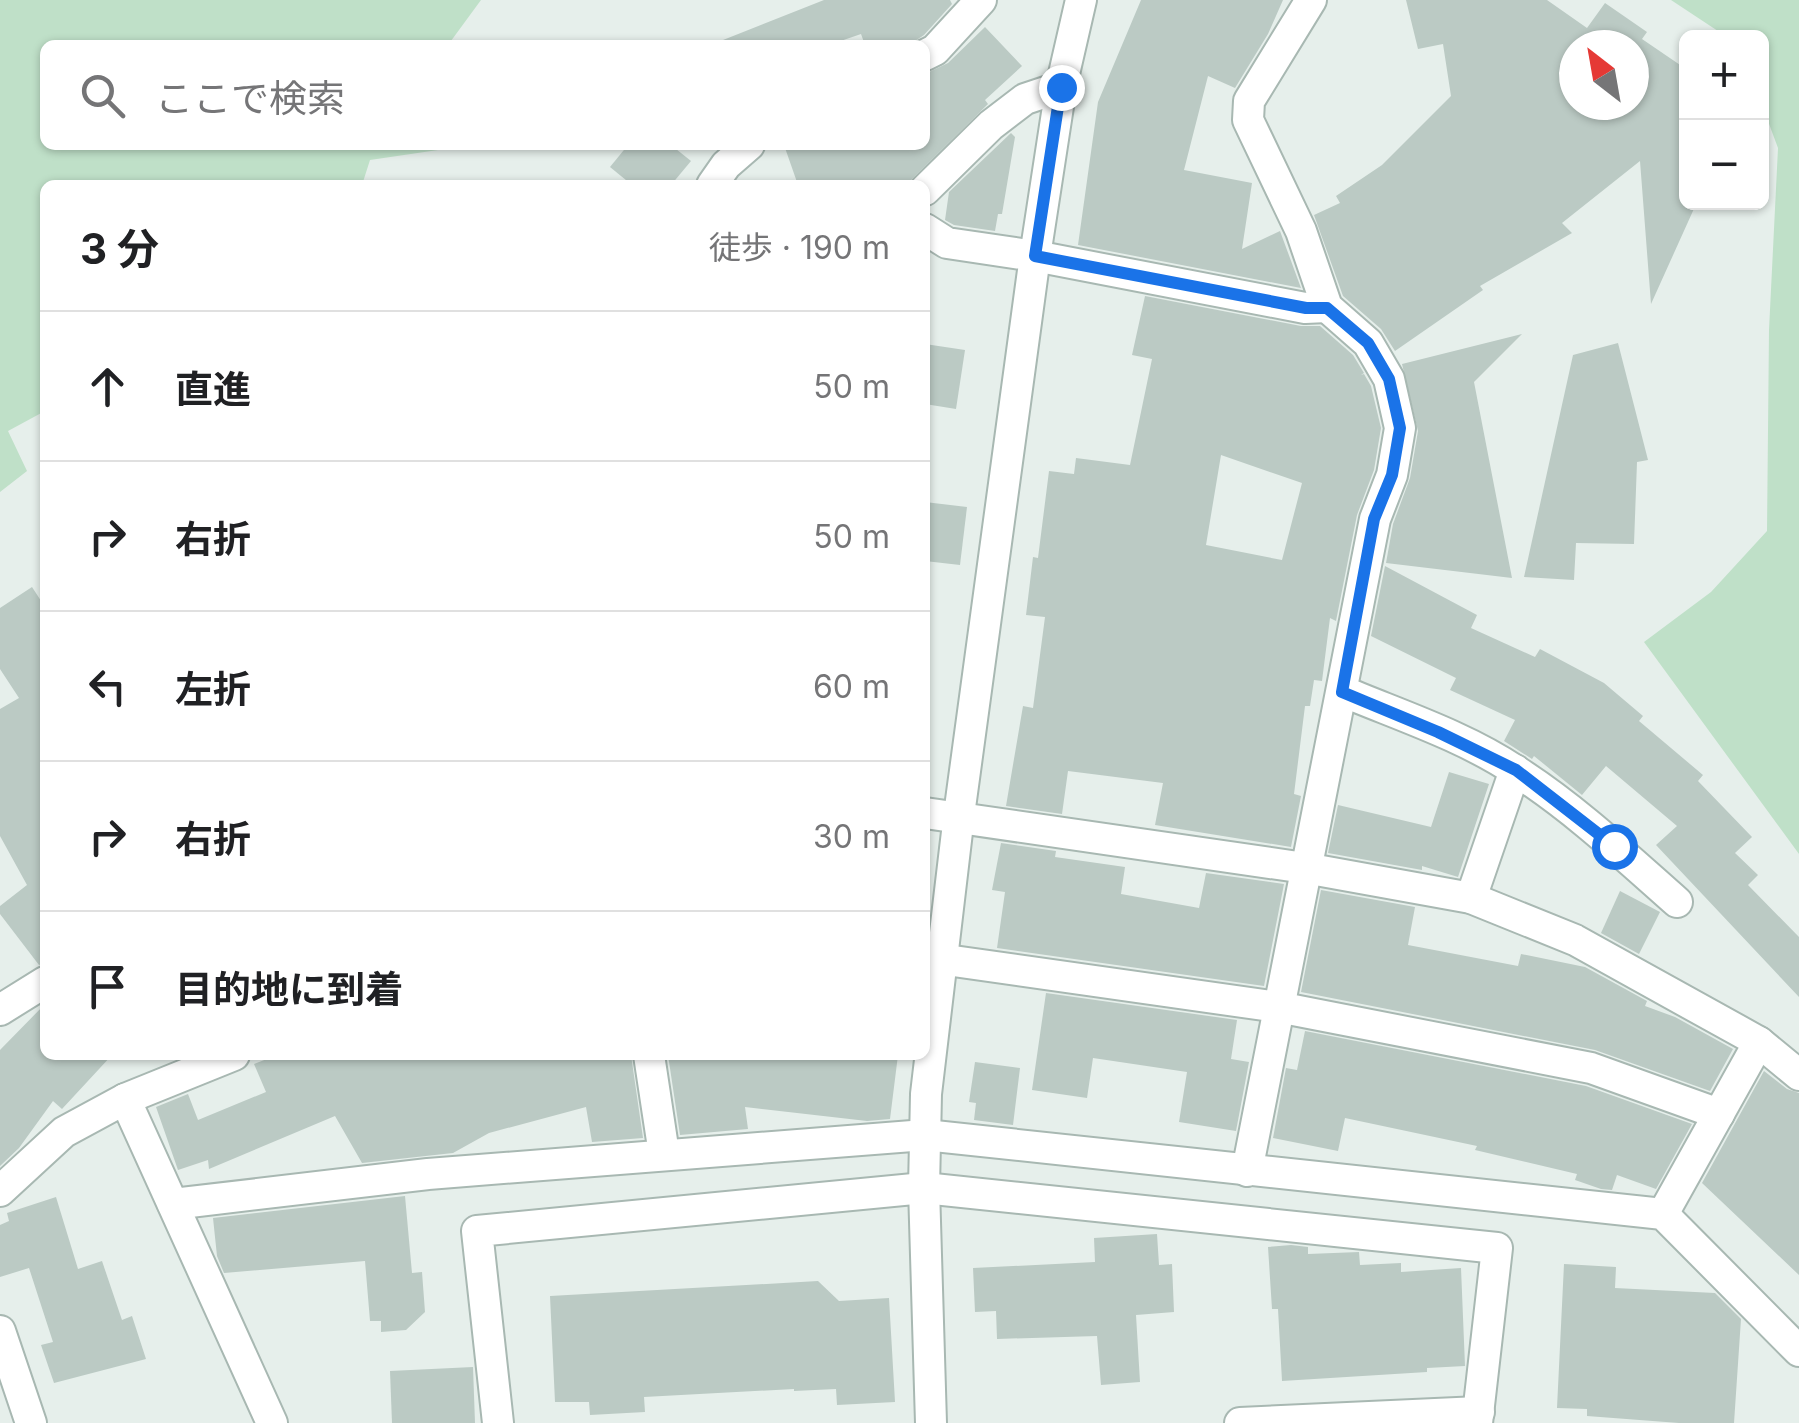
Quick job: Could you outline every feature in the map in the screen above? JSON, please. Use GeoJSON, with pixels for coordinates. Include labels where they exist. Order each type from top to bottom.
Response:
{"type":"FeatureCollection","features":[{"type":"Feature","properties":{"kind":"street"},"geometry":{"type":"LineString","coordinates":[[930,53],[981,0]]}},
{"type":"Feature","properties":{"kind":"street"},"geometry":{"type":"LineString","coordinates":[[930,1016],[933,958],[959,815],[1035,256],[1061,87],[1082,0]]}},
{"type":"Feature","properties":{"kind":"street"},"geometry":{"type":"LineString","coordinates":[[1247,1171],[1374,519],[1392,475],[1400,428],[1389,379],[1368,343],[1327,308],[1301,230],[1248,120],[1249,101],[1311,0]]}},
{"type":"Feature","properties":{"kind":"street"},"geometry":{"type":"LineString","coordinates":[[930,185],[991,125],[1025,99],[1061,87]]}},
{"type":"Feature","properties":{"kind":"street"},"geometry":{"type":"LineString","coordinates":[[716,180],[743,150]]}},
{"type":"Feature","properties":{"kind":"street"},"geometry":{"type":"LineString","coordinates":[[930,232],[947,244],[1035,256],[1306,308],[1327,308]]}},
{"type":"Feature","properties":{"kind":"street"},"geometry":{"type":"LineString","coordinates":[[1342,692],[1516,770],[1614,846],[1677,902]]}},
{"type":"Feature","properties":{"kind":"street"},"geometry":{"type":"LineString","coordinates":[[1471,898],[1516,770]]}},
{"type":"Feature","properties":{"kind":"street"},"geometry":{"type":"LineString","coordinates":[[930,812],[1305,868],[1471,898],[1576,940],[1759,1042],[1799,1074]]}},
{"type":"Feature","properties":{"kind":"street"},"geometry":{"type":"LineString","coordinates":[[933,958],[1278,1007],[1590,1068],[1719,1114]]}},
{"type":"Feature","properties":{"kind":"street"},"geometry":{"type":"LineString","coordinates":[[0,1010],[40,985]]}},
{"type":"Feature","properties":{"kind":"street"},"geometry":{"type":"LineString","coordinates":[[1663,1214],[1759,1042]]}},
{"type":"Feature","properties":{"kind":"street"},"geometry":{"type":"LineString","coordinates":[[0,1191],[64,1132],[125,1100],[222,1060]]}},
{"type":"Feature","properties":{"kind":"street"},"geometry":{"type":"LineString","coordinates":[[651,1060],[664,1154]]}},
{"type":"Feature","properties":{"kind":"street"},"geometry":{"type":"LineString","coordinates":[[928,1060],[924,1188],[932,1423]]}},
{"type":"Feature","properties":{"kind":"street"},"geometry":{"type":"LineString","coordinates":[[125,1100],[272,1423]]}},
{"type":"Feature","properties":{"kind":"street"},"geometry":{"type":"LineString","coordinates":[[173,1204],[428,1174],[925,1135],[1663,1214],[1799,1352]]}},
{"type":"Feature","properties":{"kind":"street"},"geometry":{"type":"LineString","coordinates":[[498,1423],[477,1231],[924,1188],[1497,1248],[1478,1418],[1240,1423]]}},
{"type":"Feature","properties":{"kind":"street"},"geometry":{"type":"LineString","coordinates":[[0,1331],[32,1423]]}},
{"type":"Feature","properties":{"kind":"green space"},"geometry":{"type":"Polygon","coordinates":[[[0,0],[481,0],[452,40],[40,40],[40,150],[438,150],[370,160],[364,180],[40,180],[40,414],[8,431],[27,471],[0,492],[0,0]]]}},
{"type":"Feature","properties":{"kind":"green space"},"geometry":{"type":"Polygon","coordinates":[[[1671,0],[1799,0],[1799,854],[1644,642],[1711,592],[1767,531],[1769,330],[1778,148],[1769,124],[1769,30],[1716,30],[1671,0]]]}},
{"type":"Feature","properties":{"kind":"building"},"geometry":{"type":"Polygon","coordinates":[[[824,0],[950,0],[952,4],[916,40],[863,40],[861,34],[844,40],[723,40],[824,0]]]}},
{"type":"Feature","properties":{"kind":"building"},"geometry":{"type":"Polygon","coordinates":[[[1141,0],[1283,0],[1268,34],[1235,88],[1208,76],[1184,170],[1252,183],[1242,249],[1280,231],[1301,288],[1078,245],[1098,102],[1141,0]]]}},
{"type":"Feature","properties":{"kind":"building"},"geometry":{"type":"Polygon","coordinates":[[[1406,0],[1547,0],[1587,28],[1605,3],[1644,30],[1559,30],[1559,120],[1649,120],[1649,44],[1679,64],[1679,210],[1693,210],[1651,304],[1640,161],[1562,223],[1572,233],[1480,286],[1483,290],[1395,351],[1381,329],[1343,296],[1314,215],[1340,203],[1336,196],[1382,165],[1451,96],[1443,44],[1418,49],[1406,0]]]}},
{"type":"Feature","properties":{"kind":"building"},"geometry":{"type":"Polygon","coordinates":[[[985,27],[1022,66],[911,180],[796,180],[786,150],[930,150],[930,72],[948,63],[985,27]]]}},
{"type":"Feature","properties":{"kind":"building"},"geometry":{"type":"Polygon","coordinates":[[[1011,133],[1015,137],[1002,214],[998,214],[995,231],[945,220],[949,192],[1011,133]]]}},
{"type":"Feature","properties":{"kind":"building"},"geometry":{"type":"Polygon","coordinates":[[[624,150],[677,150],[691,161],[675,180],[626,180],[610,167],[624,150]]]}},
{"type":"Feature","properties":{"kind":"building"},"geometry":{"type":"Polygon","coordinates":[[[1145,296],[1301,326],[1320,326],[1353,355],[1364,373],[1361,375],[1371,386],[1381,428],[1374,470],[1357,515],[1336,621],[1330,618],[1322,681],[1314,680],[1310,706],[1305,706],[1294,794],[1301,796],[1291,847],[1155,825],[1163,783],[1068,771],[1062,814],[1006,806],[1023,706],[1033,708],[1045,617],[1026,615],[1049,471],[1074,474],[1076,458],[1130,465],[1152,359],[1132,355],[1145,296]],[[1221,455],[1206,545],[1282,560],[1302,483],[1221,455]]]}},
{"type":"Feature","properties":{"kind":"building"},"geometry":{"type":"Polygon","coordinates":[[[1522,334],[1474,382],[1512,578],[1386,563],[1393,524],[1410,478],[1418,431],[1402,364],[1522,334]]]}},
{"type":"Feature","properties":{"kind":"building"},"geometry":{"type":"Polygon","coordinates":[[[1618,343],[1648,460],[1637,462],[1634,544],[1576,543],[1574,580],[1524,577],[1573,355],[1618,343]]]}},
{"type":"Feature","properties":{"kind":"building"},"geometry":{"type":"Polygon","coordinates":[[[930,345],[965,350],[956,409],[930,405],[930,345]]]}},
{"type":"Feature","properties":{"kind":"building"},"geometry":{"type":"Polygon","coordinates":[[[930,503],[967,507],[960,565],[930,562],[930,503]]]}},
{"type":"Feature","properties":{"kind":"building"},"geometry":{"type":"Polygon","coordinates":[[[1385,566],[1477,615],[1471,628],[1535,657],[1540,649],[1604,683],[1643,716],[1639,721],[1703,775],[1698,781],[1752,837],[1735,853],[1758,875],[1748,885],[1799,937],[1799,997],[1656,845],[1677,826],[1606,766],[1582,795],[1534,756],[1532,759],[1504,741],[1515,720],[1450,690],[1456,678],[1371,636],[1385,566]]]}},
{"type":"Feature","properties":{"kind":"building"},"geometry":{"type":"Polygon","coordinates":[[[32,587],[40,599],[39,965],[0,914],[0,906],[27,885],[0,836],[0,709],[19,698],[0,669],[0,608],[32,587]]]}},
{"type":"Feature","properties":{"kind":"building"},"geometry":{"type":"Polygon","coordinates":[[[1449,772],[1489,784],[1458,877],[1422,866],[1422,870],[1328,853],[1338,805],[1431,827],[1449,772]]]}},
{"type":"Feature","properties":{"kind":"building"},"geometry":{"type":"Polygon","coordinates":[[[1001,843],[1056,851],[1055,857],[1125,867],[1121,894],[1199,908],[1206,873],[1284,884],[1264,986],[997,948],[1005,892],[992,890],[1001,843]]]}},
{"type":"Feature","properties":{"kind":"building"},"geometry":{"type":"Polygon","coordinates":[[[1321,890],[1415,907],[1408,945],[1518,966],[1521,954],[1585,967],[1647,1001],[1645,1006],[1675,1017],[1733,1049],[1710,1091],[1595,1050],[1301,992],[1321,890]]]}},
{"type":"Feature","properties":{"kind":"building"},"geometry":{"type":"Polygon","coordinates":[[[1620,891],[1660,912],[1639,954],[1601,933],[1620,891]]]}},
{"type":"Feature","properties":{"kind":"building"},"geometry":{"type":"Polygon","coordinates":[[[1046,993],[1237,1020],[1231,1059],[1249,1062],[1236,1131],[1179,1122],[1187,1072],[1093,1058],[1087,1098],[1032,1090],[1046,993]]]}},
{"type":"Feature","properties":{"kind":"building"},"geometry":{"type":"Polygon","coordinates":[[[40,1009],[40,1060],[107,1060],[62,1109],[53,1101],[19,1148],[0,1166],[0,1050],[40,1009]]]}},
{"type":"Feature","properties":{"kind":"building"},"geometry":{"type":"Polygon","coordinates":[[[1305,1031],[1586,1086],[1692,1124],[1656,1189],[1617,1175],[1612,1190],[1601,1189],[1575,1180],[1577,1174],[1475,1150],[1477,1146],[1345,1118],[1338,1151],[1273,1138],[1286,1068],[1297,1070],[1305,1031]]]}},
{"type":"Feature","properties":{"kind":"building"},"geometry":{"type":"Polygon","coordinates":[[[264,1060],[632,1060],[643,1138],[592,1142],[586,1107],[489,1133],[453,1153],[362,1163],[335,1116],[209,1169],[208,1160],[178,1170],[156,1107],[188,1094],[198,1120],[266,1092],[254,1064],[264,1060]]]}},
{"type":"Feature","properties":{"kind":"building"},"geometry":{"type":"Polygon","coordinates":[[[669,1060],[897,1060],[890,1119],[867,1121],[745,1107],[748,1129],[680,1135],[669,1060]]]}},
{"type":"Feature","properties":{"kind":"building"},"geometry":{"type":"Polygon","coordinates":[[[975,1062],[1020,1068],[1013,1125],[974,1120],[976,1103],[969,1102],[975,1062]]]}},
{"type":"Feature","properties":{"kind":"building"},"geometry":{"type":"Polygon","coordinates":[[[1764,1071],[1799,1093],[1799,1275],[1702,1183],[1764,1071]]]}},
{"type":"Feature","properties":{"kind":"building"},"geometry":{"type":"Polygon","coordinates":[[[405,1196],[412,1273],[422,1272],[425,1312],[406,1330],[381,1332],[381,1321],[370,1321],[365,1261],[224,1273],[217,1256],[213,1218],[405,1196]]]}},
{"type":"Feature","properties":{"kind":"building"},"geometry":{"type":"Polygon","coordinates":[[[56,1197],[78,1269],[102,1261],[122,1320],[132,1316],[146,1359],[54,1383],[41,1345],[53,1342],[29,1268],[0,1277],[0,1225],[9,1221],[7,1213],[56,1197]]]}},
{"type":"Feature","properties":{"kind":"building"},"geometry":{"type":"Polygon","coordinates":[[[1157,1234],[1159,1265],[1172,1264],[1174,1312],[1136,1315],[1140,1382],[1101,1385],[1097,1336],[997,1339],[996,1311],[975,1312],[973,1268],[1095,1262],[1094,1238],[1157,1234]]]}},
{"type":"Feature","properties":{"kind":"building"},"geometry":{"type":"Polygon","coordinates":[[[1268,1247],[1308,1247],[1308,1254],[1359,1252],[1360,1265],[1401,1263],[1401,1272],[1461,1268],[1465,1366],[1282,1381],[1278,1309],[1272,1309],[1268,1247]]]}},
{"type":"Feature","properties":{"kind":"building"},"geometry":{"type":"Polygon","coordinates":[[[1564,1264],[1616,1267],[1615,1288],[1715,1293],[1741,1319],[1734,1423],[1587,1416],[1587,1409],[1557,1408],[1564,1264]]]}},
{"type":"Feature","properties":{"kind":"building"},"geometry":{"type":"Polygon","coordinates":[[[818,1281],[839,1301],[889,1298],[895,1402],[837,1405],[836,1389],[794,1389],[644,1397],[645,1412],[590,1415],[589,1402],[555,1402],[550,1296],[818,1281]]]}},
{"type":"Feature","properties":{"kind":"building"},"geometry":{"type":"Polygon","coordinates":[[[473,1367],[475,1423],[392,1423],[390,1371],[473,1367]]]}},
{"type":"Feature","properties":{"kind":"route"},"geometry":{"type":"LineString","coordinates":[[1061,87],[1035,256],[1306,308],[1327,308],[1368,343],[1389,379],[1400,428],[1392,475],[1374,519],[1342,692],[1516,770],[1614,846]]}}]}
